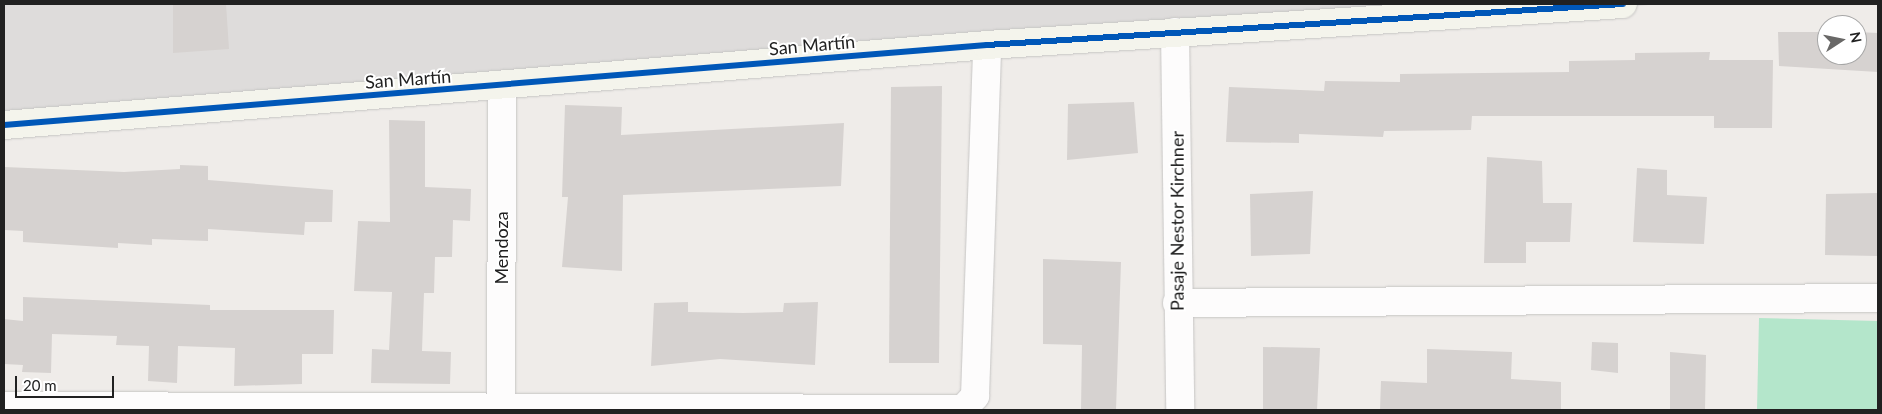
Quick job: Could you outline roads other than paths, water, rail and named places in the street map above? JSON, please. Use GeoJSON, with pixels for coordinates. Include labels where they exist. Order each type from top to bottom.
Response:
{"type":"FeatureCollection","features":[{"type":"Feature","properties":{"kind":"street","name":"San Martín"},"geometry":{"type":"LineString","coordinates":[[4,125],[502,87],[987,45],[1623,4]]}},
{"type":"Feature","properties":{"kind":"street","name":"Pasaje Nestor Kirchner"},"geometry":{"type":"LineString","coordinates":[[1175,32],[1177,303],[1180,410]]}},
{"type":"Feature","properties":{"kind":"street"},"geometry":{"type":"LineString","coordinates":[[4,406],[500,410],[963,409],[975,396],[987,45]]}},
{"type":"Feature","properties":{"kind":"street","name":"Mendoza"},"geometry":{"type":"LineString","coordinates":[[500,410],[502,87]]}},
{"type":"Feature","properties":{"kind":"street"},"geometry":{"type":"LineString","coordinates":[[1177,303],[1878,298]]}}]}
